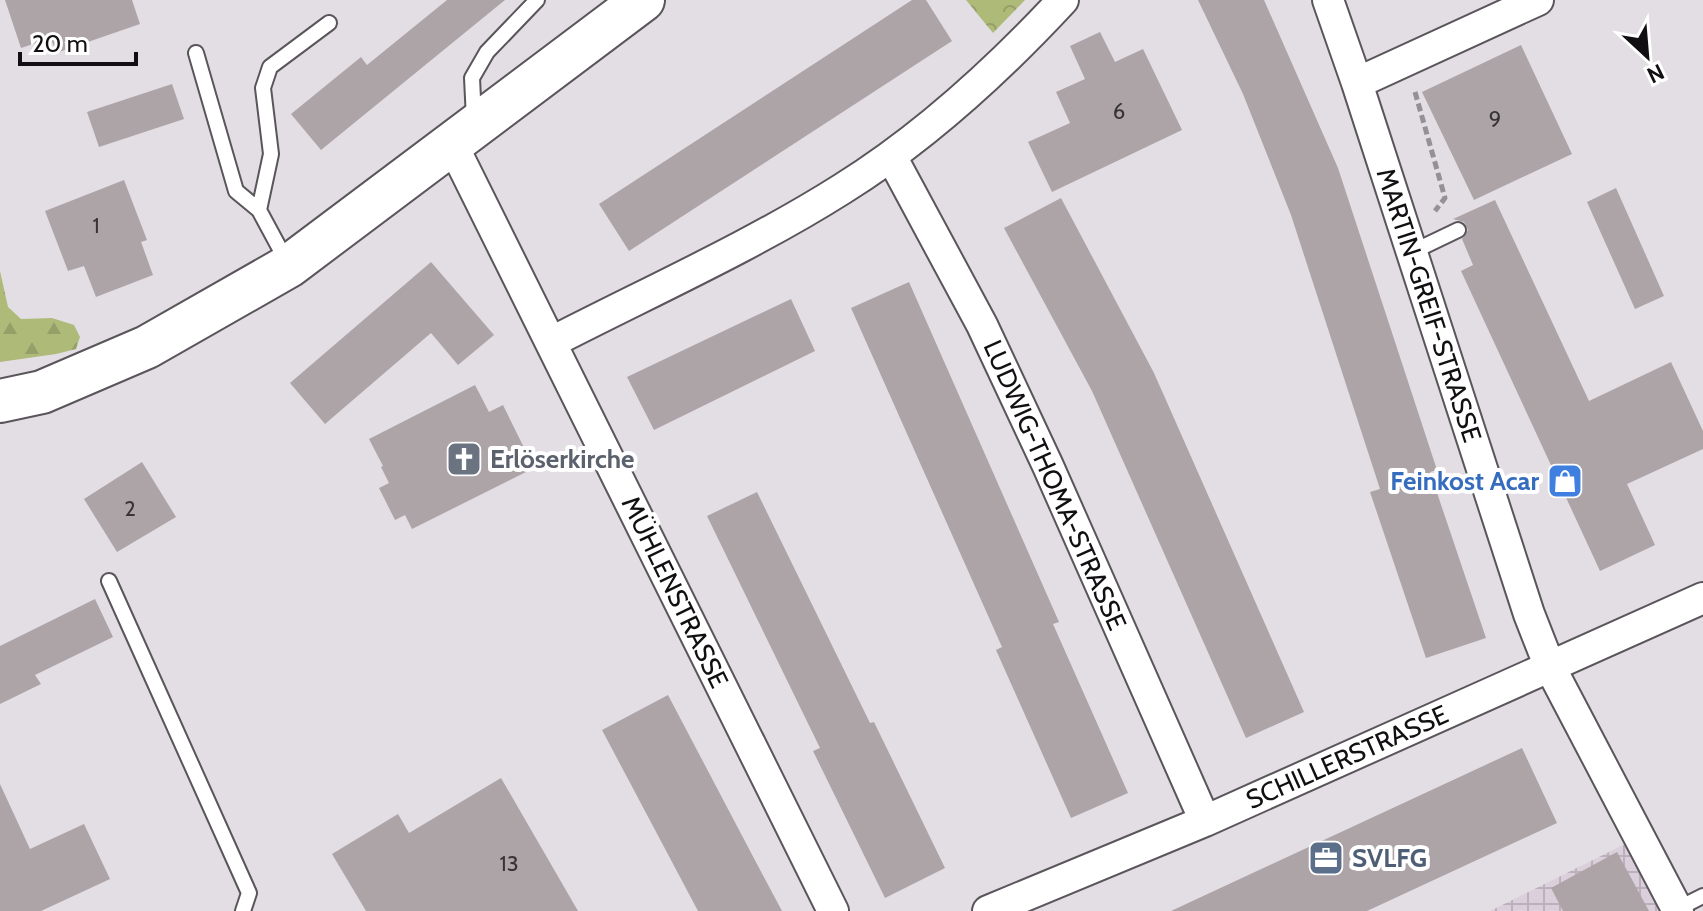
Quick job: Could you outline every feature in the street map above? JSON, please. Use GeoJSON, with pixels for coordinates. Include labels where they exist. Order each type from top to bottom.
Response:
{"type":"FeatureCollection","features":[{"type":"Feature","properties":{"kind":"street"},"geometry":{"type":"LineString","coordinates":[[0,401],[42,392],[147,347],[289,266],[643,0]]}},
{"type":"Feature","properties":{"kind":"street"},"geometry":{"type":"LineString","coordinates":[[552,342],[841,190],[891,156],[954,105],[1031,35],[1063,0]]}},
{"type":"Feature","properties":{"kind":"street","name":"MARTIN-GREIF-STRASSE"},"geometry":{"type":"LineString","coordinates":[[1328,0],[1421,248],[1529,614],[1549,665],[1686,906]]}},
{"type":"Feature","properties":{"kind":"street"},"geometry":{"type":"LineString","coordinates":[[1357,83],[1538,0]]}},
{"type":"Feature","properties":{"kind":"street","name":"MÜHLENSTRASSE"},"geometry":{"type":"LineString","coordinates":[[463,136],[552,342],[833,911]]}},
{"type":"Feature","properties":{"kind":"street","name":"LUDWIG-THOMA-STRASSE"},"geometry":{"type":"LineString","coordinates":[[891,156],[982,325],[1055,480],[1205,821]]}},
{"type":"Feature","properties":{"kind":"street","name":"SCHILLERSTRASSE"},"geometry":{"type":"LineString","coordinates":[[988,911],[1205,821],[1703,598]]}},
{"type":"Feature","properties":{"kind":"lane"},"geometry":{"type":"LineString","coordinates":[[463,136],[472,78],[487,52],[537,0]]}},
{"type":"Feature","properties":{"kind":"lane"},"geometry":{"type":"LineString","coordinates":[[259,210],[271,154],[263,88],[270,67],[329,23]]}},
{"type":"Feature","properties":{"kind":"lane"},"geometry":{"type":"LineString","coordinates":[[196,53],[236,191],[259,210],[289,266]]}},
{"type":"Feature","properties":{"kind":"lane"},"geometry":{"type":"LineString","coordinates":[[1421,248],[1458,230]]}},
{"type":"Feature","properties":{"kind":"lane"},"geometry":{"type":"LineString","coordinates":[[109,581],[249,893],[243,911]]}},
{"type":"Feature","properties":{"kind":"path"},"geometry":{"type":"LineString","coordinates":[[1406,60],[1445,198],[1424,228],[1421,248]]}},
{"type":"Feature","properties":{"kind":"shaded area"},"geometry":{"type":"Polygon","coordinates":[[[1625,844],[1663,911],[1490,911],[1625,844]]]}},
{"type":"Feature","properties":{"kind":"green space"},"geometry":{"type":"Polygon","coordinates":[[[966,0],[1025,0],[993,33],[966,0]]]}},
{"type":"Feature","properties":{"kind":"green space"},"geometry":{"type":"Polygon","coordinates":[[[0,271],[8,307],[21,319],[52,318],[74,325],[80,337],[76,349],[0,362],[0,271]]]}},
{"type":"Feature","properties":{"kind":"building"},"geometry":{"type":"Polygon","coordinates":[[[5,0],[132,0],[140,24],[56,53],[51,38],[21,48],[5,0]]]}},
{"type":"Feature","properties":{"kind":"building"},"geometry":{"type":"Polygon","coordinates":[[[447,0],[505,0],[321,150],[291,114],[361,57],[367,65],[447,0]]]}},
{"type":"Feature","properties":{"kind":"building"},"geometry":{"type":"Polygon","coordinates":[[[912,0],[926,0],[952,41],[629,251],[599,204],[912,0]]]}},
{"type":"Feature","properties":{"kind":"building"},"geometry":{"type":"Polygon","coordinates":[[[1198,0],[1264,0],[1338,168],[1437,470],[1430,472],[1486,638],[1426,658],[1370,492],[1380,489],[1291,215],[1243,94],[1198,0]]]}},
{"type":"Feature","properties":{"kind":"building"},"geometry":{"type":"Polygon","coordinates":[[[1100,32],[1115,62],[1143,49],[1182,130],[1052,192],[1028,142],[1070,123],[1056,92],[1085,79],[1070,46],[1100,32]]]}},
{"type":"Feature","properties":{"kind":"building"},"geometry":{"type":"Polygon","coordinates":[[[1521,45],[1572,154],[1474,200],[1422,92],[1521,45]]]}},
{"type":"Feature","properties":{"kind":"building"},"geometry":{"type":"Polygon","coordinates":[[[172,84],[184,119],[99,147],[87,112],[172,84]]]}},
{"type":"Feature","properties":{"kind":"building"},"geometry":{"type":"Polygon","coordinates":[[[124,180],[147,240],[141,242],[153,275],[96,297],[84,266],[68,271],[45,211],[124,180]]]}},
{"type":"Feature","properties":{"kind":"building"},"geometry":{"type":"Polygon","coordinates":[[[1616,188],[1664,296],[1635,309],[1587,202],[1616,188]]]}},
{"type":"Feature","properties":{"kind":"building"},"geometry":{"type":"Polygon","coordinates":[[[1061,198],[1154,373],[1304,712],[1246,738],[1092,391],[1004,228],[1061,198]]]}},
{"type":"Feature","properties":{"kind":"building"},"geometry":{"type":"Polygon","coordinates":[[[1495,200],[1589,401],[1671,362],[1703,431],[1703,449],[1627,484],[1655,545],[1600,571],[1461,271],[1473,265],[1462,239],[1468,230],[1464,222],[1453,219],[1495,200]]]}},
{"type":"Feature","properties":{"kind":"building"},"geometry":{"type":"Polygon","coordinates":[[[431,262],[494,335],[458,365],[431,333],[325,424],[290,383],[431,262]]]}},
{"type":"Feature","properties":{"kind":"building"},"geometry":{"type":"Polygon","coordinates":[[[909,282],[1059,622],[1053,624],[1128,793],[1071,818],[996,650],[1002,647],[851,308],[909,282]]]}},
{"type":"Feature","properties":{"kind":"building"},"geometry":{"type":"Polygon","coordinates":[[[791,299],[815,351],[654,430],[627,377],[791,299]]]}},
{"type":"Feature","properties":{"kind":"building","name":"Erlöserkirche"},"geometry":{"type":"Polygon","coordinates":[[[475,385],[489,412],[503,405],[534,468],[412,529],[405,515],[395,520],[379,488],[389,483],[369,439],[475,385]]]}},
{"type":"Feature","properties":{"kind":"building"},"geometry":{"type":"Polygon","coordinates":[[[142,462],[176,517],[117,552],[84,499],[142,462]]]}},
{"type":"Feature","properties":{"kind":"building"},"geometry":{"type":"Polygon","coordinates":[[[757,492],[945,868],[885,898],[813,751],[820,748],[707,516],[757,492]]]}},
{"type":"Feature","properties":{"kind":"building"},"geometry":{"type":"Polygon","coordinates":[[[95,599],[113,637],[35,675],[41,684],[0,704],[0,646],[95,599]]]}},
{"type":"Feature","properties":{"kind":"building"},"geometry":{"type":"Polygon","coordinates":[[[668,695],[782,911],[698,911],[602,730],[668,695]]]}},
{"type":"Feature","properties":{"kind":"building"},"geometry":{"type":"Polygon","coordinates":[[[1522,748],[1557,823],[1367,911],[1171,911],[1522,748]]]}},
{"type":"Feature","properties":{"kind":"building"},"geometry":{"type":"Polygon","coordinates":[[[501,778],[578,911],[366,911],[332,854],[398,814],[409,833],[501,778]]]}},
{"type":"Feature","properties":{"kind":"building"},"geometry":{"type":"Polygon","coordinates":[[[0,784],[30,849],[84,824],[110,879],[41,911],[0,911],[0,784]]]}},
{"type":"Feature","properties":{"kind":"building"},"geometry":{"type":"Polygon","coordinates":[[[1617,852],[1649,911],[1563,911],[1551,888],[1617,852]]]}},
{"type":"Feature","properties":{"kind":"place","name":"Erlöserkirche"},"geometry":{"type":"Point","coordinates":[464,459]}},
{"type":"Feature","properties":{"kind":"place","name":"Feinkost Acar"},"geometry":{"type":"Point","coordinates":[1565,481]}},
{"type":"Feature","properties":{"kind":"place","name":"SVLFG"},"geometry":{"type":"Point","coordinates":[1326,858]}}]}
